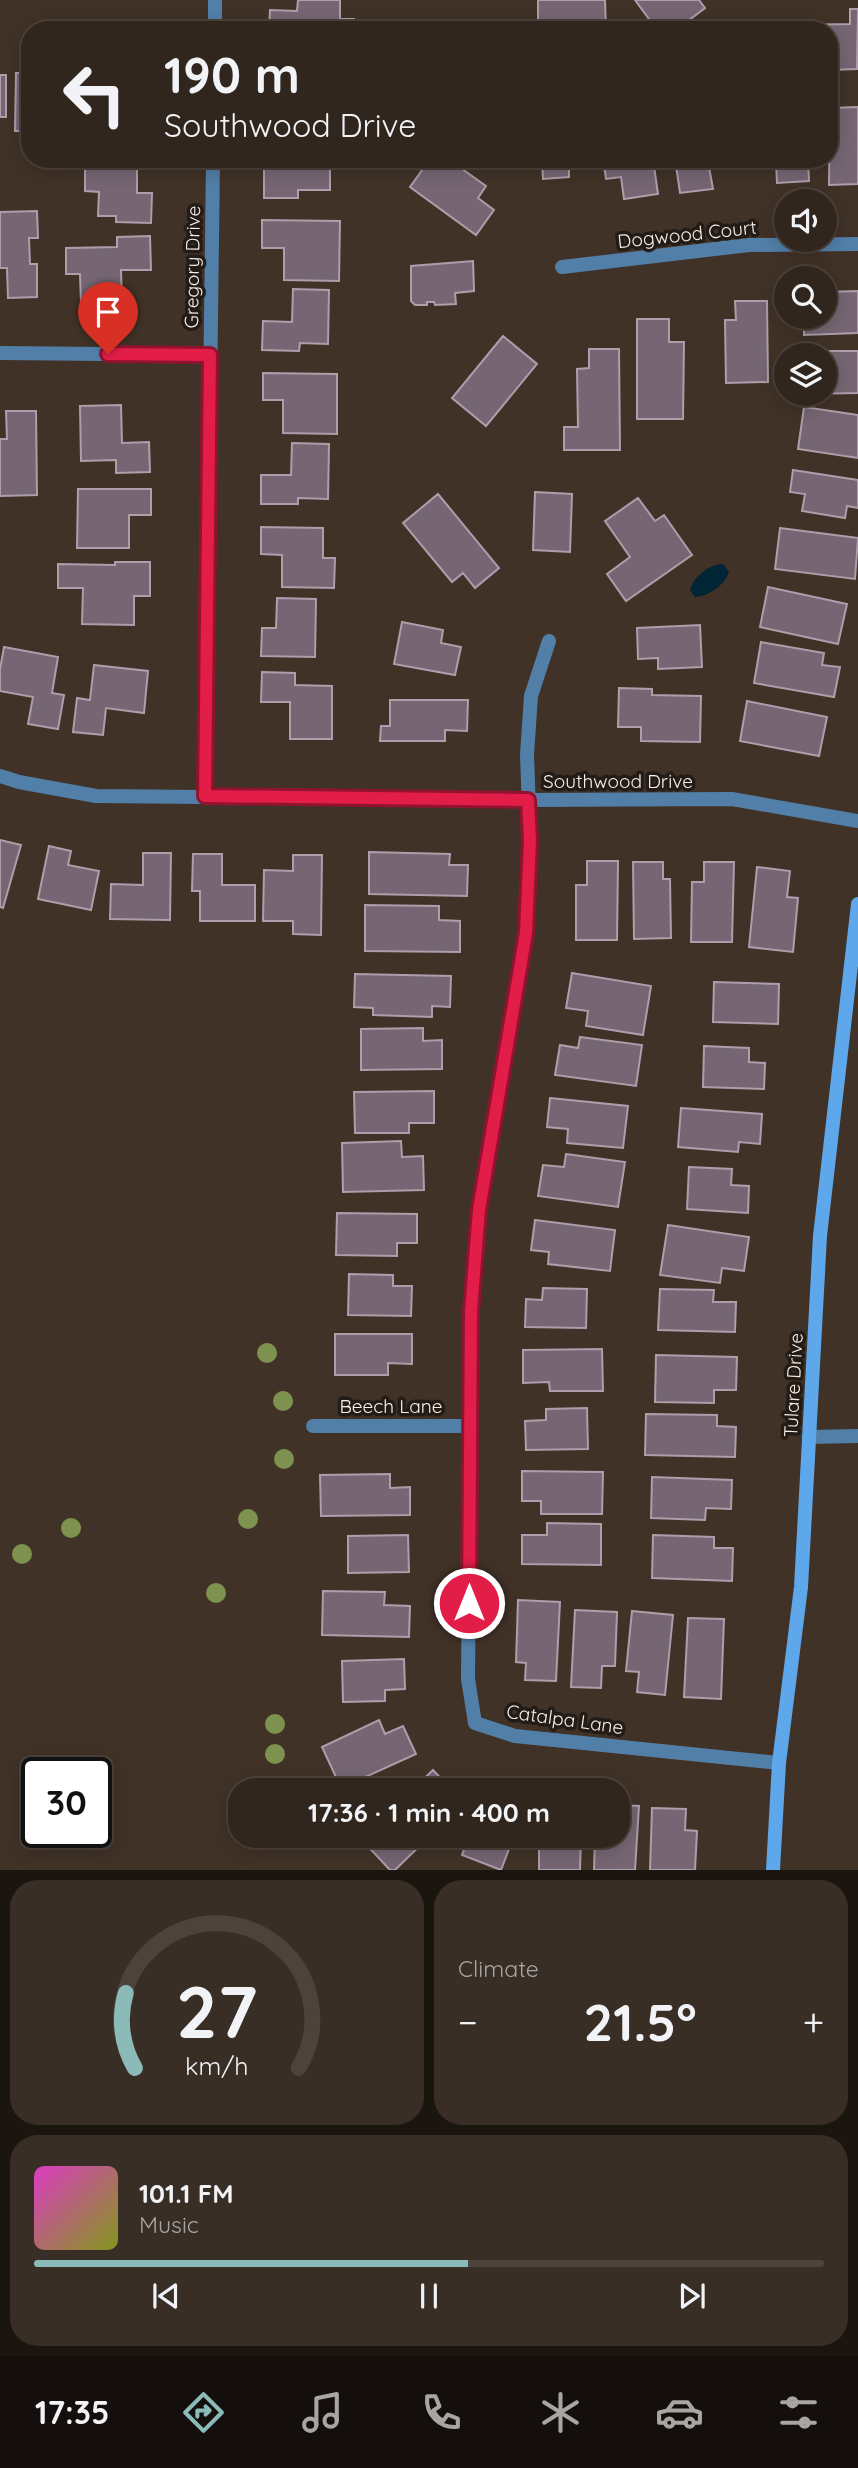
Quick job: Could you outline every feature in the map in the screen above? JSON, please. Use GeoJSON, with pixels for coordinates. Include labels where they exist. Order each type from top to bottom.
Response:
{"type":"FeatureCollection","features":[{"type":"Feature","properties":{"kind":"street"},"geometry":{"type":"LineString","coordinates":[[215,0],[215,21]]}},
{"type":"Feature","properties":{"kind":"street","name":"Gregory Drive"},"geometry":{"type":"LineString","coordinates":[[205,796],[213,168]]}},
{"type":"Feature","properties":{"kind":"street","name":"Dogwood Court"},"geometry":{"type":"LineString","coordinates":[[562,267],[749,245],[858,244]]}},
{"type":"Feature","properties":{"kind":"street"},"geometry":{"type":"LineString","coordinates":[[0,353],[210,355]]}},
{"type":"Feature","properties":{"kind":"street","name":"Catalpa Lane"},"geometry":{"type":"LineString","coordinates":[[549,641],[531,696],[527,754],[530,840],[526,933],[479,1210],[471,1311],[468,1679],[475,1723],[516,1736],[779,1763]]}},
{"type":"Feature","properties":{"kind":"street","name":"Southwood Drive"},"geometry":{"type":"LineString","coordinates":[[0,776],[96,796],[732,799],[858,821]]}},
{"type":"Feature","properties":{"kind":"street","name":"Tulare Drive"},"geometry":{"type":"LineString","coordinates":[[772,1870],[779,1763],[801,1587],[820,1236],[858,904]]}},
{"type":"Feature","properties":{"kind":"street","name":"Beech Lane"},"geometry":{"type":"LineString","coordinates":[[313,1426],[469,1426]]}},
{"type":"Feature","properties":{"kind":"street"},"geometry":{"type":"LineString","coordinates":[[809,1437],[858,1436]]}},
{"type":"Feature","properties":{"kind":"water"},"geometry":{"type":"Polygon","coordinates":[[[723,564],[729,572],[724,582],[711,592],[695,597],[690,590],[698,576],[707,569],[723,564]]]}},
{"type":"Feature","properties":{"kind":"building"},"geometry":{"type":"Polygon","coordinates":[[[298,0],[340,0],[340,19],[354,21],[269,21],[270,10],[297,11],[298,0]]]}},
{"type":"Feature","properties":{"kind":"building"},"geometry":{"type":"Polygon","coordinates":[[[538,0],[605,0],[606,21],[538,21],[538,0]]]}},
{"type":"Feature","properties":{"kind":"building"},"geometry":{"type":"Polygon","coordinates":[[[635,0],[699,0],[705,8],[688,21],[650,21],[635,0]]]}},
{"type":"Feature","properties":{"kind":"building"},"geometry":{"type":"Polygon","coordinates":[[[850,9],[858,9],[857,69],[838,70],[838,24],[850,24],[850,9]]]}},
{"type":"Feature","properties":{"kind":"building"},"geometry":{"type":"Polygon","coordinates":[[[16,73],[21,73],[21,131],[15,131],[16,73]]]}},
{"type":"Feature","properties":{"kind":"building"},"geometry":{"type":"Polygon","coordinates":[[[0,75],[6,75],[6,117],[0,117],[0,75]]]}},
{"type":"Feature","properties":{"kind":"building"},"geometry":{"type":"Polygon","coordinates":[[[858,107],[858,184],[829,185],[829,168],[838,168],[838,108],[858,107]]]}},
{"type":"Feature","properties":{"kind":"building"},"geometry":{"type":"Polygon","coordinates":[[[85,168],[137,168],[137,193],[152,193],[151,223],[116,222],[116,216],[98,216],[99,192],[85,191],[85,168]]]}},
{"type":"Feature","properties":{"kind":"building"},"geometry":{"type":"Polygon","coordinates":[[[264,168],[330,168],[330,190],[298,190],[298,198],[264,198],[264,168]]]}},
{"type":"Feature","properties":{"kind":"building"},"geometry":{"type":"Polygon","coordinates":[[[424,168],[461,168],[486,186],[478,198],[494,210],[476,235],[410,187],[424,168]]]}},
{"type":"Feature","properties":{"kind":"building"},"geometry":{"type":"Polygon","coordinates":[[[542,168],[569,168],[569,177],[543,179],[542,168]]]}},
{"type":"Feature","properties":{"kind":"building"},"geometry":{"type":"Polygon","coordinates":[[[604,168],[654,168],[658,194],[624,199],[621,177],[606,179],[604,168]]]}},
{"type":"Feature","properties":{"kind":"building"},"geometry":{"type":"Polygon","coordinates":[[[676,168],[709,168],[713,189],[680,193],[676,168]]]}},
{"type":"Feature","properties":{"kind":"building"},"geometry":{"type":"Polygon","coordinates":[[[776,168],[808,168],[809,181],[777,183],[776,168]]]}},
{"type":"Feature","properties":{"kind":"building"},"geometry":{"type":"Polygon","coordinates":[[[37,211],[38,238],[29,238],[30,264],[37,264],[37,297],[8,298],[7,268],[0,268],[0,212],[37,211]]]}},
{"type":"Feature","properties":{"kind":"building"},"geometry":{"type":"Polygon","coordinates":[[[262,220],[340,221],[339,281],[284,280],[284,248],[262,248],[262,220]]]}},
{"type":"Feature","properties":{"kind":"building"},"geometry":{"type":"Polygon","coordinates":[[[150,236],[151,270],[121,270],[122,303],[81,304],[80,274],[66,274],[66,248],[117,247],[117,237],[150,236]]]}},
{"type":"Feature","properties":{"kind":"building"},"geometry":{"type":"Polygon","coordinates":[[[473,261],[474,291],[455,293],[456,304],[435,305],[434,302],[427,302],[427,305],[415,305],[411,301],[411,266],[473,261]]]}},
{"type":"Feature","properties":{"kind":"building"},"geometry":{"type":"Polygon","coordinates":[[[293,289],[329,290],[328,344],[300,343],[299,351],[262,350],[263,321],[292,322],[293,289]]]}},
{"type":"Feature","properties":{"kind":"building"},"geometry":{"type":"Polygon","coordinates":[[[858,291],[858,333],[804,335],[804,329],[837,329],[837,292],[858,291]]]}},
{"type":"Feature","properties":{"kind":"building"},"geometry":{"type":"Polygon","coordinates":[[[735,301],[767,301],[768,382],[726,383],[725,320],[736,320],[735,301]]]}},
{"type":"Feature","properties":{"kind":"building"},"geometry":{"type":"Polygon","coordinates":[[[637,319],[669,319],[669,342],[684,342],[683,419],[637,419],[637,319]]]}},
{"type":"Feature","properties":{"kind":"building"},"geometry":{"type":"Polygon","coordinates":[[[503,336],[537,364],[486,426],[452,398],[503,336]]]}},
{"type":"Feature","properties":{"kind":"building"},"geometry":{"type":"Polygon","coordinates":[[[589,349],[619,349],[620,450],[564,450],[564,427],[578,427],[577,369],[589,368],[589,349]]]}},
{"type":"Feature","properties":{"kind":"building"},"geometry":{"type":"Polygon","coordinates":[[[837,351],[858,351],[858,393],[837,394],[837,351]]]}},
{"type":"Feature","properties":{"kind":"building"},"geometry":{"type":"Polygon","coordinates":[[[263,373],[337,374],[337,434],[283,433],[283,400],[263,400],[263,373]]]}},
{"type":"Feature","properties":{"kind":"building"},"geometry":{"type":"Polygon","coordinates":[[[121,405],[122,443],[149,442],[150,472],[116,473],[116,460],[81,461],[80,406],[121,405]]]}},
{"type":"Feature","properties":{"kind":"building"},"geometry":{"type":"Polygon","coordinates":[[[804,407],[858,415],[858,458],[798,449],[804,407]]]}},
{"type":"Feature","properties":{"kind":"building"},"geometry":{"type":"Polygon","coordinates":[[[6,411],[36,411],[37,495],[0,496],[0,439],[7,439],[6,411]]]}},
{"type":"Feature","properties":{"kind":"building"},"geometry":{"type":"Polygon","coordinates":[[[292,443],[329,444],[328,499],[298,498],[298,504],[261,504],[261,475],[291,475],[292,443]]]}},
{"type":"Feature","properties":{"kind":"building"},"geometry":{"type":"Polygon","coordinates":[[[793,470],[858,480],[858,508],[847,506],[845,518],[802,511],[805,494],[790,492],[793,470]]]}},
{"type":"Feature","properties":{"kind":"building"},"geometry":{"type":"Polygon","coordinates":[[[78,489],[151,489],[151,515],[129,515],[129,548],[77,548],[78,489]]]}},
{"type":"Feature","properties":{"kind":"building"},"geometry":{"type":"Polygon","coordinates":[[[535,492],[572,494],[570,552],[533,550],[535,492]]]}},
{"type":"Feature","properties":{"kind":"building"},"geometry":{"type":"Polygon","coordinates":[[[438,494],[499,568],[475,588],[463,573],[452,582],[403,523],[438,494]]]}},
{"type":"Feature","properties":{"kind":"building"},"geometry":{"type":"Polygon","coordinates":[[[638,498],[655,521],[664,515],[692,555],[626,601],[607,574],[630,557],[605,521],[638,498]]]}},
{"type":"Feature","properties":{"kind":"building"},"geometry":{"type":"Polygon","coordinates":[[[261,527],[323,528],[323,558],[335,558],[334,588],[282,587],[282,555],[261,554],[261,527]]]}},
{"type":"Feature","properties":{"kind":"building"},"geometry":{"type":"Polygon","coordinates":[[[780,528],[858,538],[855,579],[775,569],[780,528]]]}},
{"type":"Feature","properties":{"kind":"building"},"geometry":{"type":"Polygon","coordinates":[[[115,562],[150,562],[150,596],[134,596],[134,625],[82,624],[83,588],[58,588],[58,564],[115,565],[115,562]]]}},
{"type":"Feature","properties":{"kind":"building"},"geometry":{"type":"Polygon","coordinates":[[[768,587],[847,604],[838,644],[760,627],[768,587]]]}},
{"type":"Feature","properties":{"kind":"building"},"geometry":{"type":"Polygon","coordinates":[[[277,598],[316,599],[315,657],[261,656],[262,628],[276,628],[277,598]]]}},
{"type":"Feature","properties":{"kind":"building"},"geometry":{"type":"Polygon","coordinates":[[[402,622],[443,630],[441,643],[461,647],[455,675],[394,664],[402,622]]]}},
{"type":"Feature","properties":{"kind":"building"},"geometry":{"type":"Polygon","coordinates":[[[700,625],[702,667],[658,669],[658,658],[638,659],[637,628],[700,625]]]}},
{"type":"Feature","properties":{"kind":"building"},"geometry":{"type":"Polygon","coordinates":[[[761,642],[824,653],[822,665],[840,667],[834,697],[754,683],[761,642]]]}},
{"type":"Feature","properties":{"kind":"building"},"geometry":{"type":"Polygon","coordinates":[[[4,647],[58,657],[52,693],[64,695],[58,729],[28,724],[33,697],[0,691],[4,647]]]}},
{"type":"Feature","properties":{"kind":"building"},"geometry":{"type":"Polygon","coordinates":[[[94,665],[148,671],[144,713],[106,708],[103,735],[73,732],[77,698],[90,700],[94,665]]]}},
{"type":"Feature","properties":{"kind":"building"},"geometry":{"type":"Polygon","coordinates":[[[262,672],[295,673],[295,685],[332,686],[332,739],[290,739],[290,702],[261,702],[262,672]]]}},
{"type":"Feature","properties":{"kind":"building"},"geometry":{"type":"Polygon","coordinates":[[[619,688],[652,689],[652,695],[701,696],[700,742],[641,741],[641,727],[618,727],[619,688]]]}},
{"type":"Feature","properties":{"kind":"building"},"geometry":{"type":"Polygon","coordinates":[[[390,700],[468,700],[467,731],[445,730],[445,741],[380,741],[381,726],[390,726],[390,700]]]}},
{"type":"Feature","properties":{"kind":"building"},"geometry":{"type":"Polygon","coordinates":[[[747,701],[827,717],[819,756],[740,741],[747,701]]]}},
{"type":"Feature","properties":{"kind":"building"},"geometry":{"type":"Polygon","coordinates":[[[0,840],[21,845],[3,908],[0,907],[0,840]]]}},
{"type":"Feature","properties":{"kind":"building"},"geometry":{"type":"Polygon","coordinates":[[[49,846],[71,851],[68,865],[99,871],[91,910],[38,899],[49,846]]]}},
{"type":"Feature","properties":{"kind":"building"},"geometry":{"type":"Polygon","coordinates":[[[369,852],[450,854],[449,865],[468,865],[467,896],[369,894],[369,852]]]}},
{"type":"Feature","properties":{"kind":"building"},"geometry":{"type":"Polygon","coordinates":[[[143,853],[171,853],[170,920],[110,919],[111,884],[143,885],[143,853]]]}},
{"type":"Feature","properties":{"kind":"building"},"geometry":{"type":"Polygon","coordinates":[[[193,854],[222,854],[222,885],[255,885],[255,921],[200,921],[200,891],[192,891],[193,854]]]}},
{"type":"Feature","properties":{"kind":"building"},"geometry":{"type":"Polygon","coordinates":[[[293,855],[322,855],[321,935],[293,934],[293,921],[263,921],[264,870],[293,871],[293,855]]]}},
{"type":"Feature","properties":{"kind":"building"},"geometry":{"type":"Polygon","coordinates":[[[587,861],[618,861],[617,940],[576,940],[576,885],[587,885],[587,861]]]}},
{"type":"Feature","properties":{"kind":"building"},"geometry":{"type":"Polygon","coordinates":[[[633,862],[663,862],[663,879],[670,879],[671,938],[634,939],[633,862]]]}},
{"type":"Feature","properties":{"kind":"building"},"geometry":{"type":"Polygon","coordinates":[[[704,862],[734,862],[732,942],[691,942],[692,882],[704,882],[704,862]]]}},
{"type":"Feature","properties":{"kind":"building"},"geometry":{"type":"Polygon","coordinates":[[[757,867],[790,871],[787,897],[798,898],[793,952],[749,947],[757,867]]]}},
{"type":"Feature","properties":{"kind":"building"},"geometry":{"type":"Polygon","coordinates":[[[365,905],[439,906],[439,920],[460,921],[460,952],[365,951],[365,905]]]}},
{"type":"Feature","properties":{"kind":"building"},"geometry":{"type":"Polygon","coordinates":[[[572,973],[651,986],[643,1035],[586,1026],[588,1011],[566,1008],[572,973]]]}},
{"type":"Feature","properties":{"kind":"building"},"geometry":{"type":"Polygon","coordinates":[[[355,974],[451,976],[450,1007],[432,1006],[432,1017],[373,1015],[373,1008],[354,1007],[355,974]]]}},
{"type":"Feature","properties":{"kind":"building"},"geometry":{"type":"Polygon","coordinates":[[[714,982],[779,984],[778,1024],[713,1022],[714,982]]]}},
{"type":"Feature","properties":{"kind":"building"},"geometry":{"type":"Polygon","coordinates":[[[423,1028],[423,1041],[442,1040],[442,1069],[361,1070],[361,1029],[423,1028]]]}},
{"type":"Feature","properties":{"kind":"building"},"geometry":{"type":"Polygon","coordinates":[[[580,1037],[642,1045],[636,1086],[555,1075],[560,1045],[578,1048],[580,1037]]]}},
{"type":"Feature","properties":{"kind":"building"},"geometry":{"type":"Polygon","coordinates":[[[704,1046],[749,1048],[749,1062],[765,1063],[764,1089],[703,1087],[704,1046]]]}},
{"type":"Feature","properties":{"kind":"building"},"geometry":{"type":"Polygon","coordinates":[[[434,1091],[434,1123],[409,1123],[409,1133],[355,1133],[354,1092],[434,1091]]]}},
{"type":"Feature","properties":{"kind":"building"},"geometry":{"type":"Polygon","coordinates":[[[550,1098],[628,1106],[623,1148],[567,1143],[568,1129],[547,1127],[550,1098]]]}},
{"type":"Feature","properties":{"kind":"building"},"geometry":{"type":"Polygon","coordinates":[[[681,1108],[762,1114],[760,1144],[739,1142],[738,1152],[678,1147],[681,1108]]]}},
{"type":"Feature","properties":{"kind":"building"},"geometry":{"type":"Polygon","coordinates":[[[401,1141],[402,1157],[423,1156],[424,1190],[343,1192],[342,1143],[401,1141]]]}},
{"type":"Feature","properties":{"kind":"building"},"geometry":{"type":"Polygon","coordinates":[[[566,1154],[625,1162],[618,1207],[538,1196],[543,1165],[564,1167],[566,1154]]]}},
{"type":"Feature","properties":{"kind":"building"},"geometry":{"type":"Polygon","coordinates":[[[689,1167],[732,1169],[731,1185],[749,1186],[748,1213],[687,1209],[689,1167]]]}},
{"type":"Feature","properties":{"kind":"building"},"geometry":{"type":"Polygon","coordinates":[[[337,1213],[417,1214],[417,1243],[397,1243],[397,1256],[336,1255],[337,1213]]]}},
{"type":"Feature","properties":{"kind":"building"},"geometry":{"type":"Polygon","coordinates":[[[535,1220],[615,1230],[610,1271],[548,1264],[549,1252],[531,1250],[535,1220]]]}},
{"type":"Feature","properties":{"kind":"building"},"geometry":{"type":"Polygon","coordinates":[[[668,1225],[749,1237],[744,1271],[722,1268],[720,1283],[660,1275],[668,1225]]]}},
{"type":"Feature","properties":{"kind":"building"},"geometry":{"type":"Polygon","coordinates":[[[349,1274],[393,1275],[393,1286],[412,1286],[411,1316],[348,1315],[349,1274]]]}},
{"type":"Feature","properties":{"kind":"building"},"geometry":{"type":"Polygon","coordinates":[[[543,1288],[587,1289],[586,1328],[525,1327],[526,1299],[542,1300],[543,1288]]]}},
{"type":"Feature","properties":{"kind":"building"},"geometry":{"type":"Polygon","coordinates":[[[660,1289],[714,1290],[713,1302],[736,1302],[735,1332],[658,1330],[660,1289]]]}},
{"type":"Feature","properties":{"kind":"building"},"geometry":{"type":"Polygon","coordinates":[[[335,1334],[412,1334],[412,1364],[388,1363],[388,1375],[335,1375],[335,1334]]]}},
{"type":"Feature","properties":{"kind":"building"},"geometry":{"type":"Polygon","coordinates":[[[602,1349],[603,1391],[550,1391],[549,1382],[523,1383],[523,1350],[602,1349]]]}},
{"type":"Feature","properties":{"kind":"building"},"geometry":{"type":"Polygon","coordinates":[[[656,1355],[737,1357],[736,1390],[714,1390],[714,1403],[655,1402],[656,1355]]]}},
{"type":"Feature","properties":{"kind":"building"},"geometry":{"type":"Polygon","coordinates":[[[587,1408],[588,1449],[526,1450],[525,1421],[546,1420],[546,1409],[587,1408]]]}},
{"type":"Feature","properties":{"kind":"building"},"geometry":{"type":"Polygon","coordinates":[[[646,1414],[717,1415],[717,1426],[736,1427],[735,1457],[645,1455],[646,1414]]]}},
{"type":"Feature","properties":{"kind":"building"},"geometry":{"type":"Polygon","coordinates":[[[522,1471],[603,1472],[602,1514],[541,1514],[541,1501],[522,1501],[522,1471]]]}},
{"type":"Feature","properties":{"kind":"building"},"geometry":{"type":"Polygon","coordinates":[[[390,1474],[390,1488],[410,1487],[410,1515],[321,1516],[320,1475],[390,1474]]]}},
{"type":"Feature","properties":{"kind":"building"},"geometry":{"type":"Polygon","coordinates":[[[652,1477],[732,1480],[731,1509],[706,1508],[705,1520],[651,1518],[652,1477]]]}},
{"type":"Feature","properties":{"kind":"building"},"geometry":{"type":"Polygon","coordinates":[[[547,1523],[601,1524],[601,1565],[522,1564],[522,1535],[547,1535],[547,1523]]]}},
{"type":"Feature","properties":{"kind":"building"},"geometry":{"type":"Polygon","coordinates":[[[408,1535],[409,1572],[348,1573],[348,1536],[408,1535]]]}},
{"type":"Feature","properties":{"kind":"building"},"geometry":{"type":"Polygon","coordinates":[[[653,1535],[714,1537],[714,1548],[733,1548],[732,1581],[652,1578],[653,1535]]]}},
{"type":"Feature","properties":{"kind":"building"},"geometry":{"type":"Polygon","coordinates":[[[323,1591],[385,1592],[384,1605],[410,1606],[409,1637],[322,1635],[323,1591]]]}},
{"type":"Feature","properties":{"kind":"building"},"geometry":{"type":"Polygon","coordinates":[[[518,1600],[560,1602],[556,1681],[525,1680],[526,1663],[516,1662],[518,1600]]]}},
{"type":"Feature","properties":{"kind":"building"},"geometry":{"type":"Polygon","coordinates":[[[575,1610],[617,1612],[615,1666],[602,1666],[601,1688],[571,1687],[575,1610]]]}},
{"type":"Feature","properties":{"kind":"building"},"geometry":{"type":"Polygon","coordinates":[[[632,1611],[673,1615],[665,1695],[637,1692],[639,1672],[626,1671],[632,1611]]]}},
{"type":"Feature","properties":{"kind":"building"},"geometry":{"type":"Polygon","coordinates":[[[688,1618],[724,1619],[721,1699],[684,1697],[688,1618]]]}},
{"type":"Feature","properties":{"kind":"building"},"geometry":{"type":"Polygon","coordinates":[[[404,1659],[405,1689],[385,1690],[385,1701],[343,1702],[342,1661],[404,1659]]]}},
{"type":"Feature","properties":{"kind":"building"},"geometry":{"type":"Polygon","coordinates":[[[379,1720],[385,1734],[403,1726],[416,1754],[363,1778],[336,1778],[322,1747],[379,1720]]]}},
{"type":"Feature","properties":{"kind":"building"},"geometry":{"type":"Polygon","coordinates":[[[433,1770],[441,1778],[425,1778],[433,1770]]]}},
{"type":"Feature","properties":{"kind":"building"},"geometry":{"type":"Polygon","coordinates":[[[630,1806],[639,1806],[635,1870],[594,1870],[595,1848],[630,1848],[630,1806]]]}},
{"type":"Feature","properties":{"kind":"building"},"geometry":{"type":"Polygon","coordinates":[[[652,1808],[686,1809],[685,1830],[697,1831],[695,1870],[650,1870],[652,1808]]]}},
{"type":"Feature","properties":{"kind":"building"},"geometry":{"type":"Polygon","coordinates":[[[369,1848],[418,1848],[395,1870],[390,1870],[369,1848]]]}},
{"type":"Feature","properties":{"kind":"building"},"geometry":{"type":"Polygon","coordinates":[[[465,1848],[509,1848],[501,1870],[462,1855],[465,1848]]]}},
{"type":"Feature","properties":{"kind":"building"},"geometry":{"type":"Polygon","coordinates":[[[539,1848],[581,1848],[580,1870],[539,1870],[539,1848]]]}},
{"type":"Feature","properties":{"kind":"route"},"geometry":{"type":"LineString","coordinates":[[108,354],[210,355],[205,796],[528,800],[530,840],[526,933],[479,1210],[471,1311],[469,1603]]}}]}
